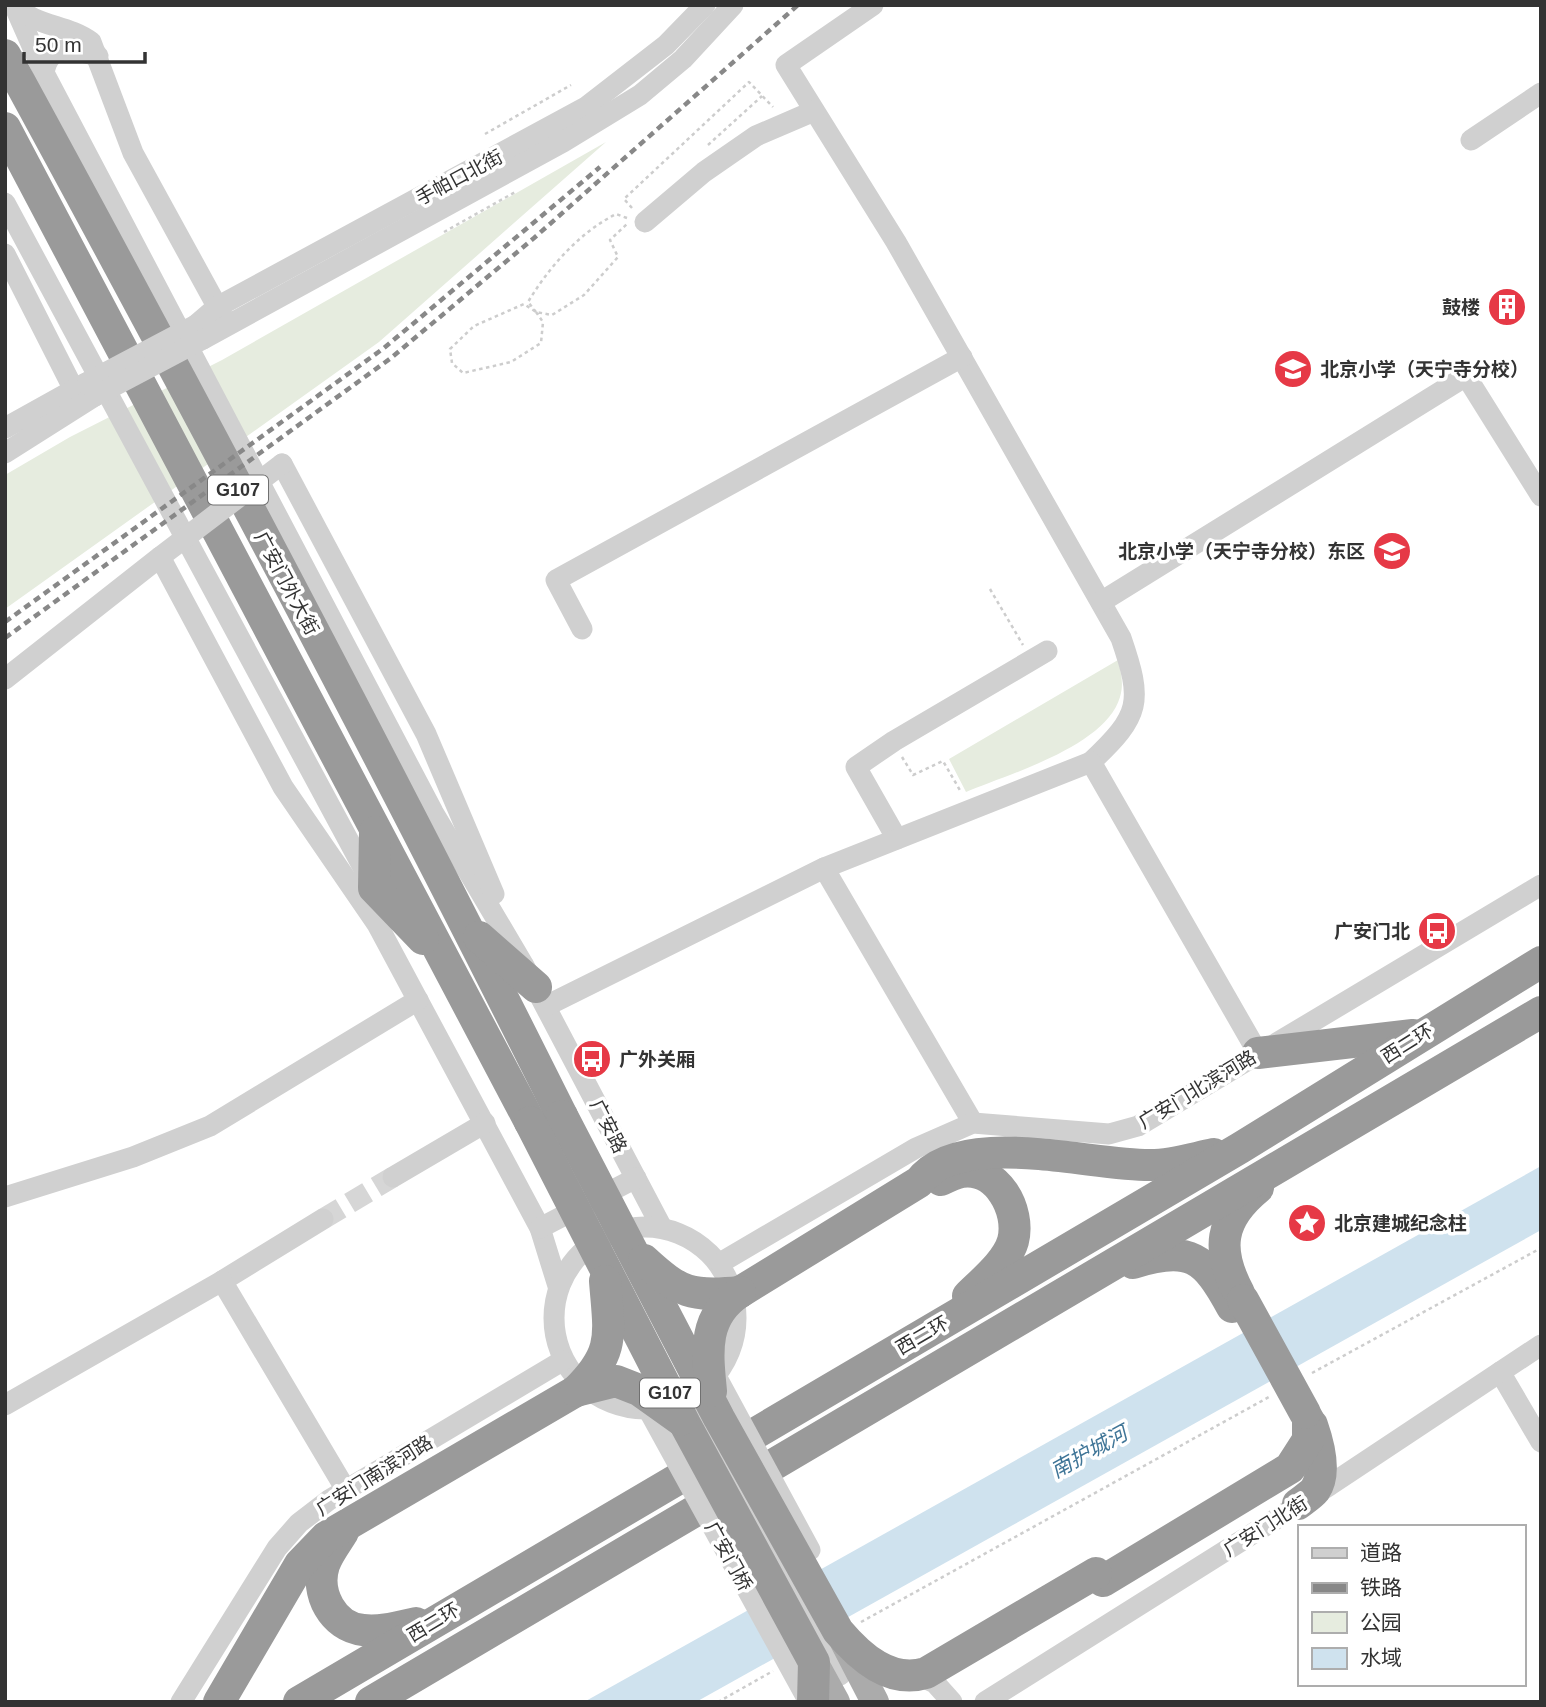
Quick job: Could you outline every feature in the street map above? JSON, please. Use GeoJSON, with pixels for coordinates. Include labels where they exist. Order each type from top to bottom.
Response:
{"type":"FeatureCollection","features":[{"type":"Feature","properties":{"kind":"highway","name":"广安门外大街"},"geometry":{"type":"LineString","coordinates":[[5,55],[127,277],[453,898],[562,1116]]}},
{"type":"Feature","properties":{"kind":"highway","name":"广安门外大街"},"geometry":{"type":"LineString","coordinates":[[5,128],[530,1122]]}},
{"type":"Feature","properties":{"kind":"highway"},"geometry":{"type":"LineString","coordinates":[[433,812],[453,898]]}},
{"type":"Feature","properties":{"kind":"highway"},"geometry":{"type":"LineString","coordinates":[[375,827],[374,888],[447,963]]}},
{"type":"Feature","properties":{"kind":"highway"},"geometry":{"type":"LineString","coordinates":[[468,927],[535,986]]}},
{"type":"Feature","properties":{"kind":"highway","name":"西二环"},"geometry":{"type":"LineString","coordinates":[[299,1702],[1240,1148],[1541,962]]}},
{"type":"Feature","properties":{"kind":"highway","name":"西二环"},"geometry":{"type":"LineString","coordinates":[[371,1702],[1311,1145],[1541,1012]]}},
{"type":"Feature","properties":{"kind":"highway"},"geometry":{"type":"LineString","coordinates":[[1258,1053],[1422,1034]]}},
{"type":"Feature","properties":{"kind":"highway","name":"广安门桥"},"geometry":{"type":"LineString","coordinates":[[562,1116],[631,1247],[830,1680]]}},
{"type":"Feature","properties":{"kind":"highway","name":"广安门桥"},"geometry":{"type":"LineString","coordinates":[[530,1122],[604,1267],[701,1400],[854,1649],[888,1672],[915,1676],[1099,1577]]}},
{"type":"Feature","properties":{"kind":"highway"},"geometry":{"type":"LineString","coordinates":[[1238,1304],[1224,1258],[1224,1242],[1232,1215],[1252,1194],[1311,1145]]}},
{"type":"Feature","properties":{"kind":"highway"},"geometry":{"type":"LineString","coordinates":[[576,1391],[616,1381],[639,1390],[701,1400],[708,1340],[723,1303],[919,1182],[940,1164],[961,1155],[1022,1154],[1153,1165],[1240,1148]]}},
{"type":"Feature","properties":{"kind":"highway"},"geometry":{"type":"LineString","coordinates":[[919,1182],[936,1182],[963,1171],[989,1178],[1007,1198],[1015,1225],[1013,1243],[995,1268],[940,1324]]}},
{"type":"Feature","properties":{"kind":"highway"},"geometry":{"type":"LineString","coordinates":[[631,1247],[667,1280],[691,1294],[740,1292]]}},
{"type":"Feature","properties":{"kind":"highway"},"geometry":{"type":"LineString","coordinates":[[1053,1300],[1107,1272],[1177,1253],[1199,1260],[1216,1276],[1238,1304],[1320,1451],[1316,1489],[1298,1504]]}},
{"type":"Feature","properties":{"kind":"highway"},"geometry":{"type":"LineString","coordinates":[[219,1702],[300,1564],[326,1536],[347,1527],[576,1391],[597,1371],[604,1359],[609,1333],[604,1267]]}},
{"type":"Feature","properties":{"kind":"highway"},"geometry":{"type":"LineString","coordinates":[[916,1702],[929,1684],[1268,1469],[1284,1456],[1302,1417]]}},
{"type":"Feature","properties":{"kind":"highway"},"geometry":{"type":"LineString","coordinates":[[347,1527],[331,1551],[323,1575],[326,1606],[341,1622],[360,1630],[384,1630],[442,1617]]}},
{"type":"Feature","properties":{"kind":"highway"},"geometry":{"type":"LineString","coordinates":[[811,1702],[830,1680]]}},
{"type":"Feature","properties":{"kind":"main road"},"geometry":{"type":"LineString","coordinates":[[844,1629],[875,1702]]}},
{"type":"Feature","properties":{"kind":"street"},"geometry":{"type":"LineString","coordinates":[[14,5],[26,17],[77,32],[90,42],[98,56],[133,153],[222,315]]}},
{"type":"Feature","properties":{"kind":"street","name":"广安门外大街"},"geometry":{"type":"LineString","coordinates":[[14,5],[44,73],[433,812],[535,986]]}},
{"type":"Feature","properties":{"kind":"street","name":"手帕口北街"},"geometry":{"type":"LineString","coordinates":[[85,389],[199,332],[222,315],[586,107],[666,45],[705,5]]}},
{"type":"Feature","properties":{"kind":"street"},"geometry":{"type":"LineString","coordinates":[[5,679],[282,464],[426,734],[535,986],[1091,762],[1118,737],[1135,707],[1136,681],[1121,638],[896,242],[786,65],[873,5]]}},
{"type":"Feature","properties":{"kind":"street","name":"手帕口北街"},"geometry":{"type":"LineString","coordinates":[[222,315],[584,130],[661,78],[724,9]]}},
{"type":"Feature","properties":{"kind":"street"},"geometry":{"type":"LineString","coordinates":[[44,73],[46,62],[57,52],[70,48],[98,56]]}},
{"type":"Feature","properties":{"kind":"street"},"geometry":{"type":"LineString","coordinates":[[1471,140],[1541,93]]}},
{"type":"Feature","properties":{"kind":"street"},"geometry":{"type":"LineString","coordinates":[[640,217],[756,136],[814,111]]}},
{"type":"Feature","properties":{"kind":"street"},"geometry":{"type":"LineString","coordinates":[[5,203],[251,655],[374,888],[377,924]]}},
{"type":"Feature","properties":{"kind":"street"},"geometry":{"type":"LineString","coordinates":[[5,254],[85,389]]}},
{"type":"Feature","properties":{"kind":"street"},"geometry":{"type":"LineString","coordinates":[[582,629],[556,580],[962,356]]}},
{"type":"Feature","properties":{"kind":"street"},"geometry":{"type":"LineString","coordinates":[[1101,602],[1466,376],[1541,496]]}},
{"type":"Feature","properties":{"kind":"street"},"geometry":{"type":"LineString","coordinates":[[5,428],[85,389]]}},
{"type":"Feature","properties":{"kind":"street"},"geometry":{"type":"LineString","coordinates":[[5,453],[85,389]]}},
{"type":"Feature","properties":{"kind":"street"},"geometry":{"type":"LineString","coordinates":[[160,557],[283,787],[377,924],[540,1228],[558,1286]]}},
{"type":"Feature","properties":{"kind":"street"},"geometry":{"type":"LineString","coordinates":[[897,839],[856,767],[894,741],[1040,655]]}},
{"type":"Feature","properties":{"kind":"street"},"geometry":{"type":"LineString","coordinates":[[1091,762],[1258,1053]]}},
{"type":"Feature","properties":{"kind":"street"},"geometry":{"type":"LineString","coordinates":[[824,868],[973,1123]]}},
{"type":"Feature","properties":{"kind":"street","name":"广安门北滨河路"},"geometry":{"type":"LineString","coordinates":[[720,1263],[916,1148],[973,1123],[1109,1134],[1138,1126],[1541,885]]}},
{"type":"Feature","properties":{"kind":"street","name":"广安路"},"geometry":{"type":"LineString","coordinates":[[535,986],[662,1228]]}},
{"type":"Feature","properties":{"kind":"street"},"geometry":{"type":"LineString","coordinates":[[5,1197],[132,1157],[210,1126],[418,1000]]}},
{"type":"Feature","properties":{"kind":"street"},"geometry":{"type":"LineString","coordinates":[[393,1177],[485,1123]]}},
{"type":"Feature","properties":{"kind":"street"},"geometry":{"type":"LineString","coordinates":[[540,1228],[636,1178]]}},
{"type":"Feature","properties":{"kind":"street"},"geometry":{"type":"LineString","coordinates":[[5,1405],[222,1281],[323,1219]]}},
{"type":"Feature","properties":{"kind":"street"},"geometry":{"type":"LineString","coordinates":[[630,1227],[662,1228],[693,1241],[720,1263],[738,1302],[737,1328],[701,1400],[649,1411],[601,1400],[578,1382],[562,1361],[552,1325],[558,1286],[573,1259],[604,1236],[630,1227]]}},
{"type":"Feature","properties":{"kind":"street"},"geometry":{"type":"LineString","coordinates":[[222,1281],[346,1490]]}},
{"type":"Feature","properties":{"kind":"street","name":"广安门北街"},"geometry":{"type":"LineString","coordinates":[[985,1702],[1298,1504],[1541,1345]]}},
{"type":"Feature","properties":{"kind":"street","name":"广安门南滨河路"},"geometry":{"type":"LineString","coordinates":[[181,1702],[277,1548],[299,1522],[346,1490],[562,1361]]}},
{"type":"Feature","properties":{"kind":"street"},"geometry":{"type":"LineString","coordinates":[[1500,1372],[1541,1443]]}},
{"type":"Feature","properties":{"kind":"street","name":"广安门桥"},"geometry":{"type":"LineString","coordinates":[[701,1400],[873,1666]]}},
{"type":"Feature","properties":{"kind":"street","name":"广安门桥"},"geometry":{"type":"LineString","coordinates":[[649,1411],[811,1702]]}},
{"type":"Feature","properties":{"kind":"street"},"geometry":{"type":"LineString","coordinates":[[830,1680],[873,1666],[901,1667],[935,1683],[952,1702]]}},
{"type":"Feature","properties":{"kind":"path"},"geometry":{"type":"LineString","coordinates":[[640,217],[624,199],[749,82],[787,123]]}},
{"type":"Feature","properties":{"kind":"path"},"geometry":{"type":"LineString","coordinates":[[485,134],[571,85]]}},
{"type":"Feature","properties":{"kind":"path"},"geometry":{"type":"LineString","coordinates":[[444,232],[517,191]]}},
{"type":"Feature","properties":{"kind":"path"},"geometry":{"type":"LineString","coordinates":[[536,312],[528,302],[541,281],[591,227],[616,214],[626,217],[630,222],[610,240],[618,257],[584,295],[552,315],[536,312],[524,304],[474,326],[450,349],[452,363],[463,373],[510,362],[541,343],[544,322],[536,312]]}},
{"type":"Feature","properties":{"kind":"path"},"geometry":{"type":"LineString","coordinates":[[990,589],[1040,655]]}},
{"type":"Feature","properties":{"kind":"path"},"geometry":{"type":"LineString","coordinates":[[894,741],[913,775],[943,761],[964,798]]}},
{"type":"Feature","properties":{"kind":"path"},"geometry":{"type":"LineString","coordinates":[[1307,1376],[1541,1248]]}},
{"type":"Feature","properties":{"kind":"path"},"geometry":{"type":"LineString","coordinates":[[844,1629],[1271,1396]]}},
{"type":"Feature","properties":{"kind":"path"},"geometry":{"type":"LineString","coordinates":[[718,1702],[778,1668]]}},
{"type":"Feature","properties":{"kind":"green space"},"geometry":{"type":"Polygon","coordinates":[[[606,142],[379,342],[5,609],[5,475],[70,437],[222,360],[606,142]]]}},
{"type":"Feature","properties":{"kind":"green space"},"geometry":{"type":"Polygon","coordinates":[[[1118,660],[1122,683],[1120,697],[1111,714],[1096,730],[1054,756],[966,792],[949,759],[1118,660]]]}},
{"type":"Feature","properties":{"kind":"water","name":"南护城河"},"geometry":{"type":"Polygon","coordinates":[[[1541,1166],[1541,1230],[696,1702],[584,1702],[1541,1166]]]}},
{"type":"Feature","properties":{"kind":"tunnel"},"geometry":{"type":"LineString","coordinates":[[323,1219],[393,1177]]}},
{"type":"Feature","properties":{"kind":"railway"},"geometry":{"type":"LineString","coordinates":[[5,638],[391,358],[534,238],[798,5]]}},
{"type":"Feature","properties":{"kind":"railway"},"geometry":{"type":"LineString","coordinates":[[5,622],[384,348],[600,167]]}},
{"type":"Feature","properties":{"kind":"place","name":"鼓楼"},"geometry":{"type":"Point","coordinates":[1507,307]}},
{"type":"Feature","properties":{"kind":"place","name":"北京小学（天宁寺分校）"},"geometry":{"type":"Point","coordinates":[1293,369]}},
{"type":"Feature","properties":{"kind":"place","name":"北京小学（天宁寺分校）东区"},"geometry":{"type":"Point","coordinates":[1392,551]}},
{"type":"Feature","properties":{"kind":"place","name":"广安门北"},"geometry":{"type":"Point","coordinates":[1437,931]}},
{"type":"Feature","properties":{"kind":"place","name":"广外关厢"},"geometry":{"type":"Point","coordinates":[592,1059]}},
{"type":"Feature","properties":{"kind":"place","name":"北京建城纪念柱"},"geometry":{"type":"Point","coordinates":[1307,1223]}}]}
